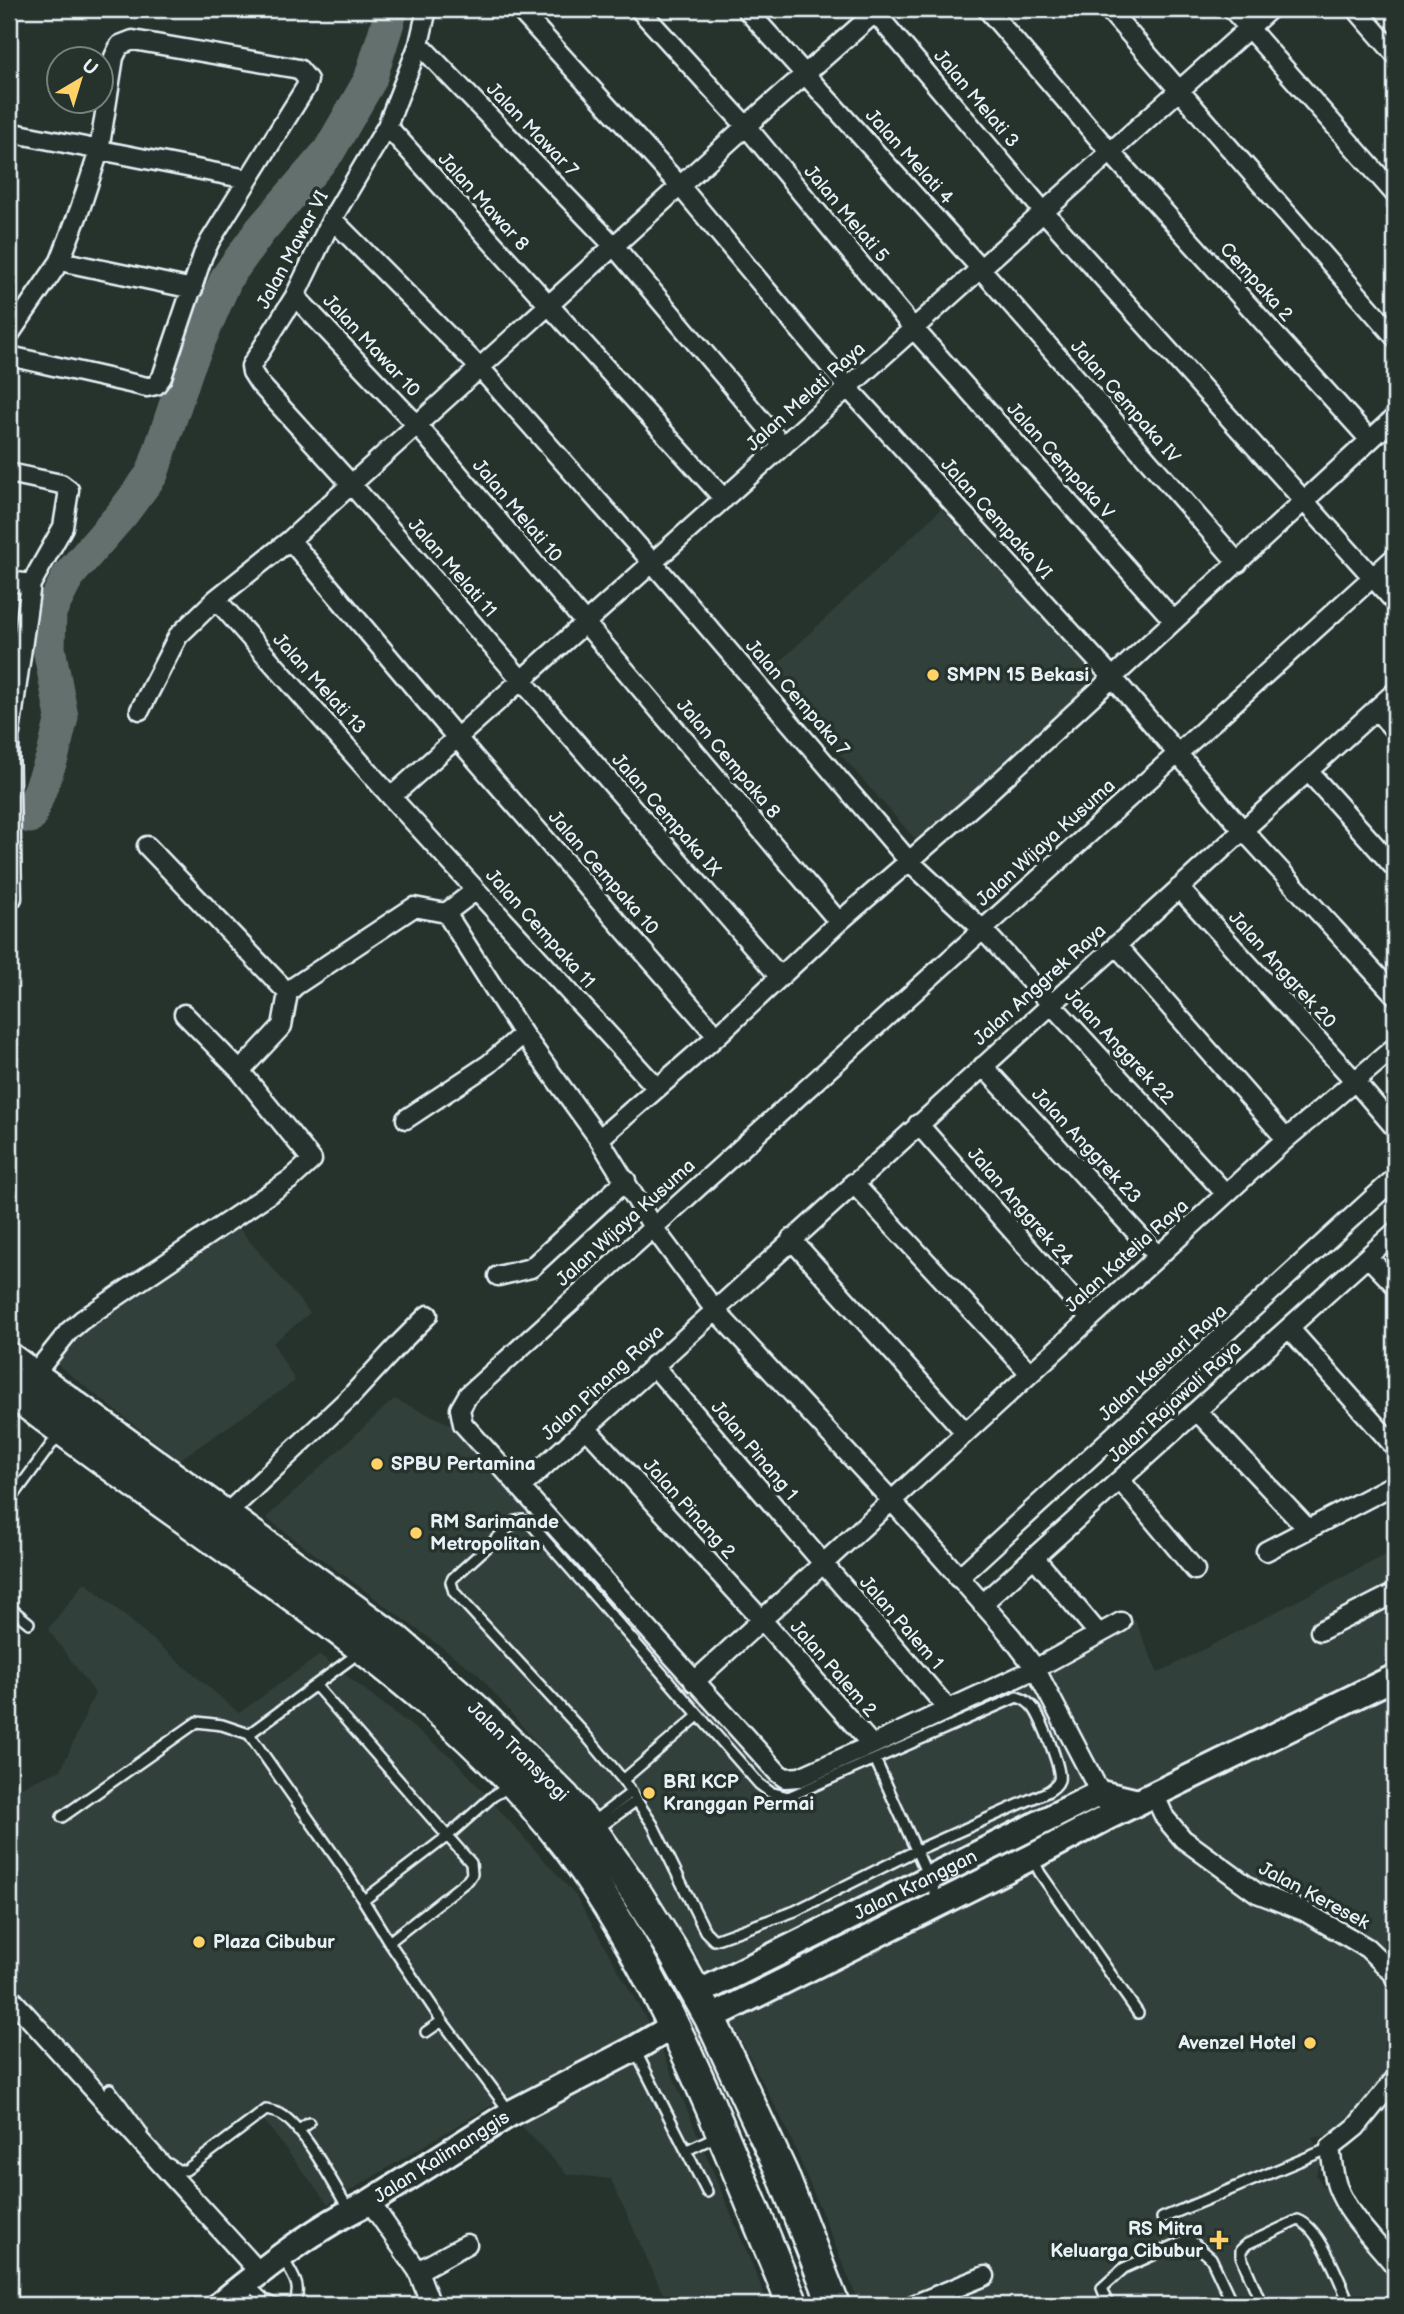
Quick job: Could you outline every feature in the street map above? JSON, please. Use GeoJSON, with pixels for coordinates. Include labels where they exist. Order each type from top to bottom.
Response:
{"type":"FeatureCollection","features":[{"type":"Feature","properties":{"kind":"highway","name":"Jalan Transyogi"},"geometry":{"type":"LineString","coordinates":[[9,1358],[21,1383],[62,1430],[366,1649],[454,1725],[515,1784],[584,1869],[636,1951],[675,2025],[793,2305]]}},
{"type":"Feature","properties":{"kind":"highway","name":"Jalan Transyogi"},"geometry":{"type":"LineString","coordinates":[[21,1383],[225,1515],[397,1641],[439,1676],[565,1798],[635,1891],[703,2006],[782,2173],[834,2305]]}},
{"type":"Feature","properties":{"kind":"main road","name":"Jalan Kranggan"},"geometry":{"type":"LineString","coordinates":[[703,2006],[733,1974],[927,1878],[1106,1804],[1146,1798],[1395,1677]]}},
{"type":"Feature","properties":{"kind":"main road","name":"Jalan Kranggan"},"geometry":{"type":"LineString","coordinates":[[703,2006],[745,2000],[1032,1857],[1106,1804]]}},
{"type":"Feature","properties":{"kind":"main road"},"geometry":{"type":"LineString","coordinates":[[733,1974],[729,1979],[728,1992],[732,1997],[745,2000]]}},
{"type":"Feature","properties":{"kind":"main road","name":"Jalan Kalimanggis"},"geometry":{"type":"LineString","coordinates":[[219,2305],[282,2257],[511,2113],[675,2025]]}},
{"type":"Feature","properties":{"kind":"street","name":"Jalan Mawar VI"},"geometry":{"type":"LineString","coordinates":[[351,484],[259,383],[251,366],[295,296],[332,219],[387,126],[419,44],[427,9]]}},
{"type":"Feature","properties":{"kind":"street"},"geometry":{"type":"LineString","coordinates":[[519,9],[680,186]]}},
{"type":"Feature","properties":{"kind":"street","name":"Jalan Melati 5"},"geometry":{"type":"LineString","coordinates":[[639,9],[746,126],[914,328]]}},
{"type":"Feature","properties":{"kind":"street","name":"Jalan Melati 4"},"geometry":{"type":"LineString","coordinates":[[746,9],[981,269]]}},
{"type":"Feature","properties":{"kind":"street","name":"Cempaka 2"},"geometry":{"type":"LineString","coordinates":[[987,9],[1110,152],[1370,440]]}},
{"type":"Feature","properties":{"kind":"street"},"geometry":{"type":"LineString","coordinates":[[1108,9],[1395,337]]}},
{"type":"Feature","properties":{"kind":"street"},"geometry":{"type":"LineString","coordinates":[[1232,9],[1395,194]]}},
{"type":"Feature","properties":{"kind":"street","name":"Jalan Melati Raya"},"geometry":{"type":"LineString","coordinates":[[391,797],[1270,9]]}},
{"type":"Feature","properties":{"kind":"street"},"geometry":{"type":"LineString","coordinates":[[1356,9],[1395,54]]}},
{"type":"Feature","properties":{"kind":"street"},"geometry":{"type":"LineString","coordinates":[[140,710],[178,636],[216,599],[290,540],[875,10]]}},
{"type":"Feature","properties":{"kind":"street","name":"Jalan Melati 3"},"geometry":{"type":"LineString","coordinates":[[875,10],[1044,212],[1395,602]]}},
{"type":"Feature","properties":{"kind":"street"},"geometry":{"type":"LineString","coordinates":[[9,335],[60,261],[80,209],[99,150],[115,51],[127,41],[133,40],[299,69],[308,80],[306,87],[247,179],[203,255],[162,377],[152,387],[13,357],[9,353]]}},
{"type":"Feature","properties":{"kind":"street","name":"Jalan Mawar 7"},"geometry":{"type":"LineString","coordinates":[[419,44],[614,246],[783,446]]}},
{"type":"Feature","properties":{"kind":"street","name":"Jalan Mawar 8"},"geometry":{"type":"LineString","coordinates":[[387,126],[724,499]]}},
{"type":"Feature","properties":{"kind":"street"},"geometry":{"type":"LineString","coordinates":[[9,132],[247,179]]}},
{"type":"Feature","properties":{"kind":"street","name":"Jalan Cempaka VI"},"geometry":{"type":"LineString","coordinates":[[680,186],[848,388],[1113,678],[1243,830],[1395,995]]}},
{"type":"Feature","properties":{"kind":"street","name":"Jalan Cempaka 7"},"geometry":{"type":"LineString","coordinates":[[332,219],[480,368],[653,563],[908,860],[982,929]]}},
{"type":"Feature","properties":{"kind":"street"},"geometry":{"type":"LineString","coordinates":[[60,261],[193,289]]}},
{"type":"Feature","properties":{"kind":"street","name":"Jalan Cempaka IV"},"geometry":{"type":"LineString","coordinates":[[981,269],[1238,563]]}},
{"type":"Feature","properties":{"kind":"street","name":"Jalan Mawar 10"},"geometry":{"type":"LineString","coordinates":[[295,296],[417,425]]}},
{"type":"Feature","properties":{"kind":"street","name":"Jalan Cempaka V"},"geometry":{"type":"LineString","coordinates":[[914,328],[1174,621]]}},
{"type":"Feature","properties":{"kind":"street"},"geometry":{"type":"LineString","coordinates":[[598,1139],[717,1036],[779,976],[982,797],[1395,417]]}},
{"type":"Feature","properties":{"kind":"street","name":"Jalan Melati 10"},"geometry":{"type":"LineString","coordinates":[[417,425],[585,624]]}},
{"type":"Feature","properties":{"kind":"street"},"geometry":{"type":"LineString","coordinates":[[9,473],[61,484],[69,490],[63,527],[31,584],[9,733],[12,898],[9,901]]}},
{"type":"Feature","properties":{"kind":"street","name":"Jalan Melati 11"},"geometry":{"type":"LineString","coordinates":[[351,484],[522,680]]}},
{"type":"Feature","properties":{"kind":"street","name":"Jalan Cempaka 10"},"geometry":{"type":"LineString","coordinates":[[290,540],[457,738],[717,1036]]}},
{"type":"Feature","properties":{"kind":"street","name":"Jalan Wijaya Kusuma"},"geometry":{"type":"LineString","coordinates":[[1121,1622],[1035,1668],[948,1709],[873,1752],[800,1777],[782,1776],[463,1424],[460,1415],[462,1402],[1395,557]]}},
{"type":"Feature","properties":{"kind":"street"},"geometry":{"type":"LineString","coordinates":[[9,581],[31,584]]}},
{"type":"Feature","properties":{"kind":"street","name":"Jalan Melati 13"},"geometry":{"type":"LineString","coordinates":[[216,599],[391,797]]}},
{"type":"Feature","properties":{"kind":"street","name":"Jalan Cempaka 8"},"geometry":{"type":"LineString","coordinates":[[585,624],[839,922]]}},
{"type":"Feature","properties":{"kind":"street","name":"Jalan Cempaka IX"},"geometry":{"type":"LineString","coordinates":[[522,680],[779,976]]}},
{"type":"Feature","properties":{"kind":"street","name":"Jalan Anggrek Raya"},"geometry":{"type":"LineString","coordinates":[[714,1309],[1395,692]]}},
{"type":"Feature","properties":{"kind":"street"},"geometry":{"type":"LineString","coordinates":[[1376,709],[1395,731]]}},
{"type":"Feature","properties":{"kind":"street"},"geometry":{"type":"LineString","coordinates":[[1308,771],[1395,867]]}},
{"type":"Feature","properties":{"kind":"street","name":"Jalan Cempaka 11"},"geometry":{"type":"LineString","coordinates":[[391,797],[657,1088]]}},
{"type":"Feature","properties":{"kind":"street"},"geometry":{"type":"LineString","coordinates":[[148,846],[288,993]]}},
{"type":"Feature","properties":{"kind":"street","name":"Jalan Anggrek 20"},"geometry":{"type":"LineString","coordinates":[[1179,888],[1395,1128]]}},
{"type":"Feature","properties":{"kind":"street"},"geometry":{"type":"LineString","coordinates":[[446,913],[476,890]]}},
{"type":"Feature","properties":{"kind":"street"},"geometry":{"type":"LineString","coordinates":[[240,1071],[282,1026],[288,993],[295,986],[414,907],[446,913],[523,1034],[626,1180],[653,1227],[714,1309],[892,1501],[1011,1636],[1035,1668],[1106,1804]]}},
{"type":"Feature","properties":{"kind":"street","name":"Jalan Anggrek 22"},"geometry":{"type":"LineString","coordinates":[[982,929],[1226,1194]]}},
{"type":"Feature","properties":{"kind":"street"},"geometry":{"type":"LineString","coordinates":[[1116,945],[1286,1139]]}},
{"type":"Feature","properties":{"kind":"street"},"geometry":{"type":"LineString","coordinates":[[21,1383],[82,1320],[291,1179],[312,1160],[240,1071],[184,1014]]}},
{"type":"Feature","properties":{"kind":"street"},"geometry":{"type":"LineString","coordinates":[[406,1119],[489,1064],[523,1034]]}},
{"type":"Feature","properties":{"kind":"street","name":"Jalan Katelia Raya"},"geometry":{"type":"LineString","coordinates":[[694,1682],[1286,1139],[1395,1047]]}},
{"type":"Feature","properties":{"kind":"street","name":"Jalan Anggrek 23"},"geometry":{"type":"LineString","coordinates":[[983,1066],[1158,1256]]}},
{"type":"Feature","properties":{"kind":"street","name":"Jalan Anggrek 24"},"geometry":{"type":"LineString","coordinates":[[918,1124],[1090,1318]]}},
{"type":"Feature","properties":{"kind":"street","name":"Jalan Kasuari Raya"},"geometry":{"type":"LineString","coordinates":[[958,1578],[1395,1178]]}},
{"type":"Feature","properties":{"kind":"street"},"geometry":{"type":"LineString","coordinates":[[498,1276],[531,1268],[626,1180]]}},
{"type":"Feature","properties":{"kind":"street"},"geometry":{"type":"LineString","coordinates":[[853,1183],[1030,1373]]}},
{"type":"Feature","properties":{"kind":"street","name":"Jalan Rajawali Raya"},"geometry":{"type":"LineString","coordinates":[[982,1604],[1395,1233]]}},
{"type":"Feature","properties":{"kind":"street"},"geometry":{"type":"LineString","coordinates":[[791,1240],[965,1433]]}},
{"type":"Feature","properties":{"kind":"street"},"geometry":{"type":"LineString","coordinates":[[1367,1257],[1395,1285]]}},
{"type":"Feature","properties":{"kind":"street","name":"Jalan Pinang Raya"},"geometry":{"type":"LineString","coordinates":[[520,1488],[714,1309]]}},
{"type":"Feature","properties":{"kind":"street"},"geometry":{"type":"LineString","coordinates":[[225,1515],[351,1396],[428,1315]]}},
{"type":"Feature","properties":{"kind":"street"},"geometry":{"type":"LineString","coordinates":[[1289,1328],[1395,1447]]}},
{"type":"Feature","properties":{"kind":"street","name":"Jalan Pinang 1"},"geometry":{"type":"LineString","coordinates":[[653,1365],[823,1565]]}},
{"type":"Feature","properties":{"kind":"street"},"geometry":{"type":"LineString","coordinates":[[1197,1410],[1308,1529]]}},
{"type":"Feature","properties":{"kind":"street","name":"Jalan Pinang 2"},"geometry":{"type":"LineString","coordinates":[[585,1427],[762,1620]]}},
{"type":"Feature","properties":{"kind":"street"},"geometry":{"type":"LineString","coordinates":[[1120,1480],[1195,1570]]}},
{"type":"Feature","properties":{"kind":"street"},"geometry":{"type":"LineString","coordinates":[[1266,1551],[1395,1484]]}},
{"type":"Feature","properties":{"kind":"street"},"geometry":{"type":"LineString","coordinates":[[1034,1557],[1098,1633]]}},
{"type":"Feature","properties":{"kind":"street","name":"Jalan Palem 1"},"geometry":{"type":"LineString","coordinates":[[823,1565],[948,1709]]}},
{"type":"Feature","properties":{"kind":"street"},"geometry":{"type":"LineString","coordinates":[[1321,1631],[1395,1593]]}},
{"type":"Feature","properties":{"kind":"street","name":"Jalan Palem 2"},"geometry":{"type":"LineString","coordinates":[[762,1620],[873,1752]]}},
{"type":"Feature","properties":{"kind":"street","name":"Jalan Keresek"},"geometry":{"type":"LineString","coordinates":[[1146,1798],[1183,1839],[1257,1893],[1304,1911],[1367,1948],[1395,1978]]}},
{"type":"Feature","properties":{"kind":"street"},"geometry":{"type":"LineString","coordinates":[[9,1996],[252,2278]]}},
{"type":"Feature","properties":{"kind":"street"},"geometry":{"type":"LineString","coordinates":[[1395,2079],[1356,2127],[1330,2148],[1337,2186],[1357,2223],[1395,2266]]}},
{"type":"Feature","properties":{"kind":"street"},"geometry":{"type":"LineString","coordinates":[[360,2206],[418,2271],[431,2305]]}},
{"type":"Feature","properties":{"kind":"street"},"geometry":{"type":"LineString","coordinates":[[418,2271],[467,2244]]}},
{"type":"Feature","properties":{"kind":"street"},"geometry":{"type":"LineString","coordinates":[[913,2305],[985,2276]]}},
{"type":"Feature","properties":{"kind":"lane"},"geometry":{"type":"LineString","coordinates":[[9,1502],[62,1430]]}},
{"type":"Feature","properties":{"kind":"lane"},"geometry":{"type":"LineString","coordinates":[[523,1520],[532,1525],[698,1716],[765,1790],[788,1797],[873,1752],[1017,1697],[1023,1698],[1036,1711],[1059,1766],[1059,1780],[1055,1787],[915,1851],[795,1911],[714,1940],[705,1931],[653,1825],[623,1780],[583,1731],[452,1587],[453,1578],[516,1521],[523,1520]]}},
{"type":"Feature","properties":{"kind":"lane"},"geometry":{"type":"LineString","coordinates":[[9,1607],[29,1623]]}},
{"type":"Feature","properties":{"kind":"lane"},"geometry":{"type":"LineString","coordinates":[[249,1734],[366,1649]]}},
{"type":"Feature","properties":{"kind":"lane"},"geometry":{"type":"LineString","coordinates":[[315,1685],[471,1863],[472,1874],[468,1880],[389,1942]]}},
{"type":"Feature","properties":{"kind":"lane"},"geometry":{"type":"LineString","coordinates":[[623,1780],[698,1716]]}},
{"type":"Feature","properties":{"kind":"lane"},"geometry":{"type":"LineString","coordinates":[[62,1817],[197,1721],[222,1725],[249,1734],[365,1900],[389,1942],[442,2021],[511,2113]]}},
{"type":"Feature","properties":{"kind":"lane"},"geometry":{"type":"LineString","coordinates":[[873,1752],[940,1903]]}},
{"type":"Feature","properties":{"kind":"lane"},"geometry":{"type":"LineString","coordinates":[[365,1900],[449,1835],[493,1796],[515,1784]]}},
{"type":"Feature","properties":{"kind":"lane"},"geometry":{"type":"LineString","coordinates":[[590,1828],[634,1796]]}},
{"type":"Feature","properties":{"kind":"lane"},"geometry":{"type":"LineString","coordinates":[[1032,1857],[1040,1873],[1138,2013]]}},
{"type":"Feature","properties":{"kind":"lane"},"geometry":{"type":"LineString","coordinates":[[426,2032],[442,2021]]}},
{"type":"Feature","properties":{"kind":"lane"},"geometry":{"type":"LineString","coordinates":[[634,2049],[707,2192]]}},
{"type":"Feature","properties":{"kind":"lane"},"geometry":{"type":"LineString","coordinates":[[110,2089],[163,2160],[178,2169],[186,2170],[266,2110],[282,2115],[360,2206]]}},
{"type":"Feature","properties":{"kind":"lane"},"geometry":{"type":"LineString","coordinates":[[298,2132],[309,2123]]}},
{"type":"Feature","properties":{"kind":"lane"},"geometry":{"type":"LineString","coordinates":[[687,2150],[721,2134]]}},
{"type":"Feature","properties":{"kind":"lane"},"geometry":{"type":"LineString","coordinates":[[1162,2218],[1330,2148]]}},
{"type":"Feature","properties":{"kind":"lane"},"geometry":{"type":"LineString","coordinates":[[1262,2305],[1241,2256],[1241,2250],[1247,2244],[1298,2220],[1315,2233],[1350,2305]]}},
{"type":"Feature","properties":{"kind":"lane"},"geometry":{"type":"LineString","coordinates":[[1109,2305],[1102,2288],[1124,2268],[1189,2239],[1210,2258],[1233,2305]]}},
{"type":"Feature","properties":{"kind":"lane"},"geometry":{"type":"LineString","coordinates":[[282,2257],[297,2283],[299,2294],[294,2304],[290,2305]]}},
{"type":"Feature","properties":{"kind":"lane"},"geometry":{"type":"LineString","coordinates":[[252,2278],[265,2300],[277,2305]]}},
{"type":"Feature","properties":{"kind":"shaded area","name":"SMPN 15 Bekasi"},"geometry":{"type":"Polygon","coordinates":[[[941,509],[1098,677],[917,841],[768,673],[941,509]]]}},
{"type":"Feature","properties":{"kind":"shaded area"},"geometry":{"type":"Polygon","coordinates":[[[232,1220],[310,1313],[273,1343],[295,1381],[179,1460],[40,1351],[232,1220]]]}},
{"type":"Feature","properties":{"kind":"shaded area"},"geometry":{"type":"Polygon","coordinates":[[[394,1399],[466,1431],[789,1790],[1135,1620],[1158,1673],[1395,1550],[1395,2102],[1363,2135],[1312,2137],[1322,2160],[1316,2175],[1353,2233],[1374,2251],[1395,2288],[1395,2305],[860,2305],[787,2129],[700,1961],[599,1817],[478,1674],[266,1518],[394,1399]]]}},
{"type":"Feature","properties":{"kind":"shaded area"},"geometry":{"type":"Polygon","coordinates":[[[85,1582],[239,1713],[320,1655],[454,1759],[576,1896],[657,2038],[769,2305],[668,2305],[611,2179],[567,2174],[498,2101],[328,2204],[262,2118],[170,2186],[9,1991],[9,1792],[61,1770],[95,1693],[48,1629],[85,1582]]]}},
{"type":"Feature","properties":{"kind":"waterway"},"geometry":{"type":"LineString","coordinates":[[30,817],[53,755],[62,717],[49,648],[50,612],[69,575],[122,514],[152,474],[188,367],[227,277],[260,231],[329,151],[370,80],[392,9]]}},
{"type":"Feature","properties":{"kind":"place","name":"SMPN 15 Bekasi"},"geometry":{"type":"Point","coordinates":[933,675]}},
{"type":"Feature","properties":{"kind":"place","name":"SPBU Pertamina"},"geometry":{"type":"Point","coordinates":[377,1464]}},
{"type":"Feature","properties":{"kind":"place","name":"RM Sarimande Metropolitan"},"geometry":{"type":"Point","coordinates":[416,1533]}},
{"type":"Feature","properties":{"kind":"place","name":"BRI KCP Kranggan Permai"},"geometry":{"type":"Point","coordinates":[649,1793]}},
{"type":"Feature","properties":{"kind":"place","name":"Plaza Cibubur"},"geometry":{"type":"Point","coordinates":[199,1942]}},
{"type":"Feature","properties":{"kind":"place","name":"Avenzel Hotel"},"geometry":{"type":"Point","coordinates":[1310,2043]}},
{"type":"Feature","properties":{"kind":"place","name":"RS Mitra Keluarga Cibubur"},"geometry":{"type":"Point","coordinates":[1219,2240]}}]}
